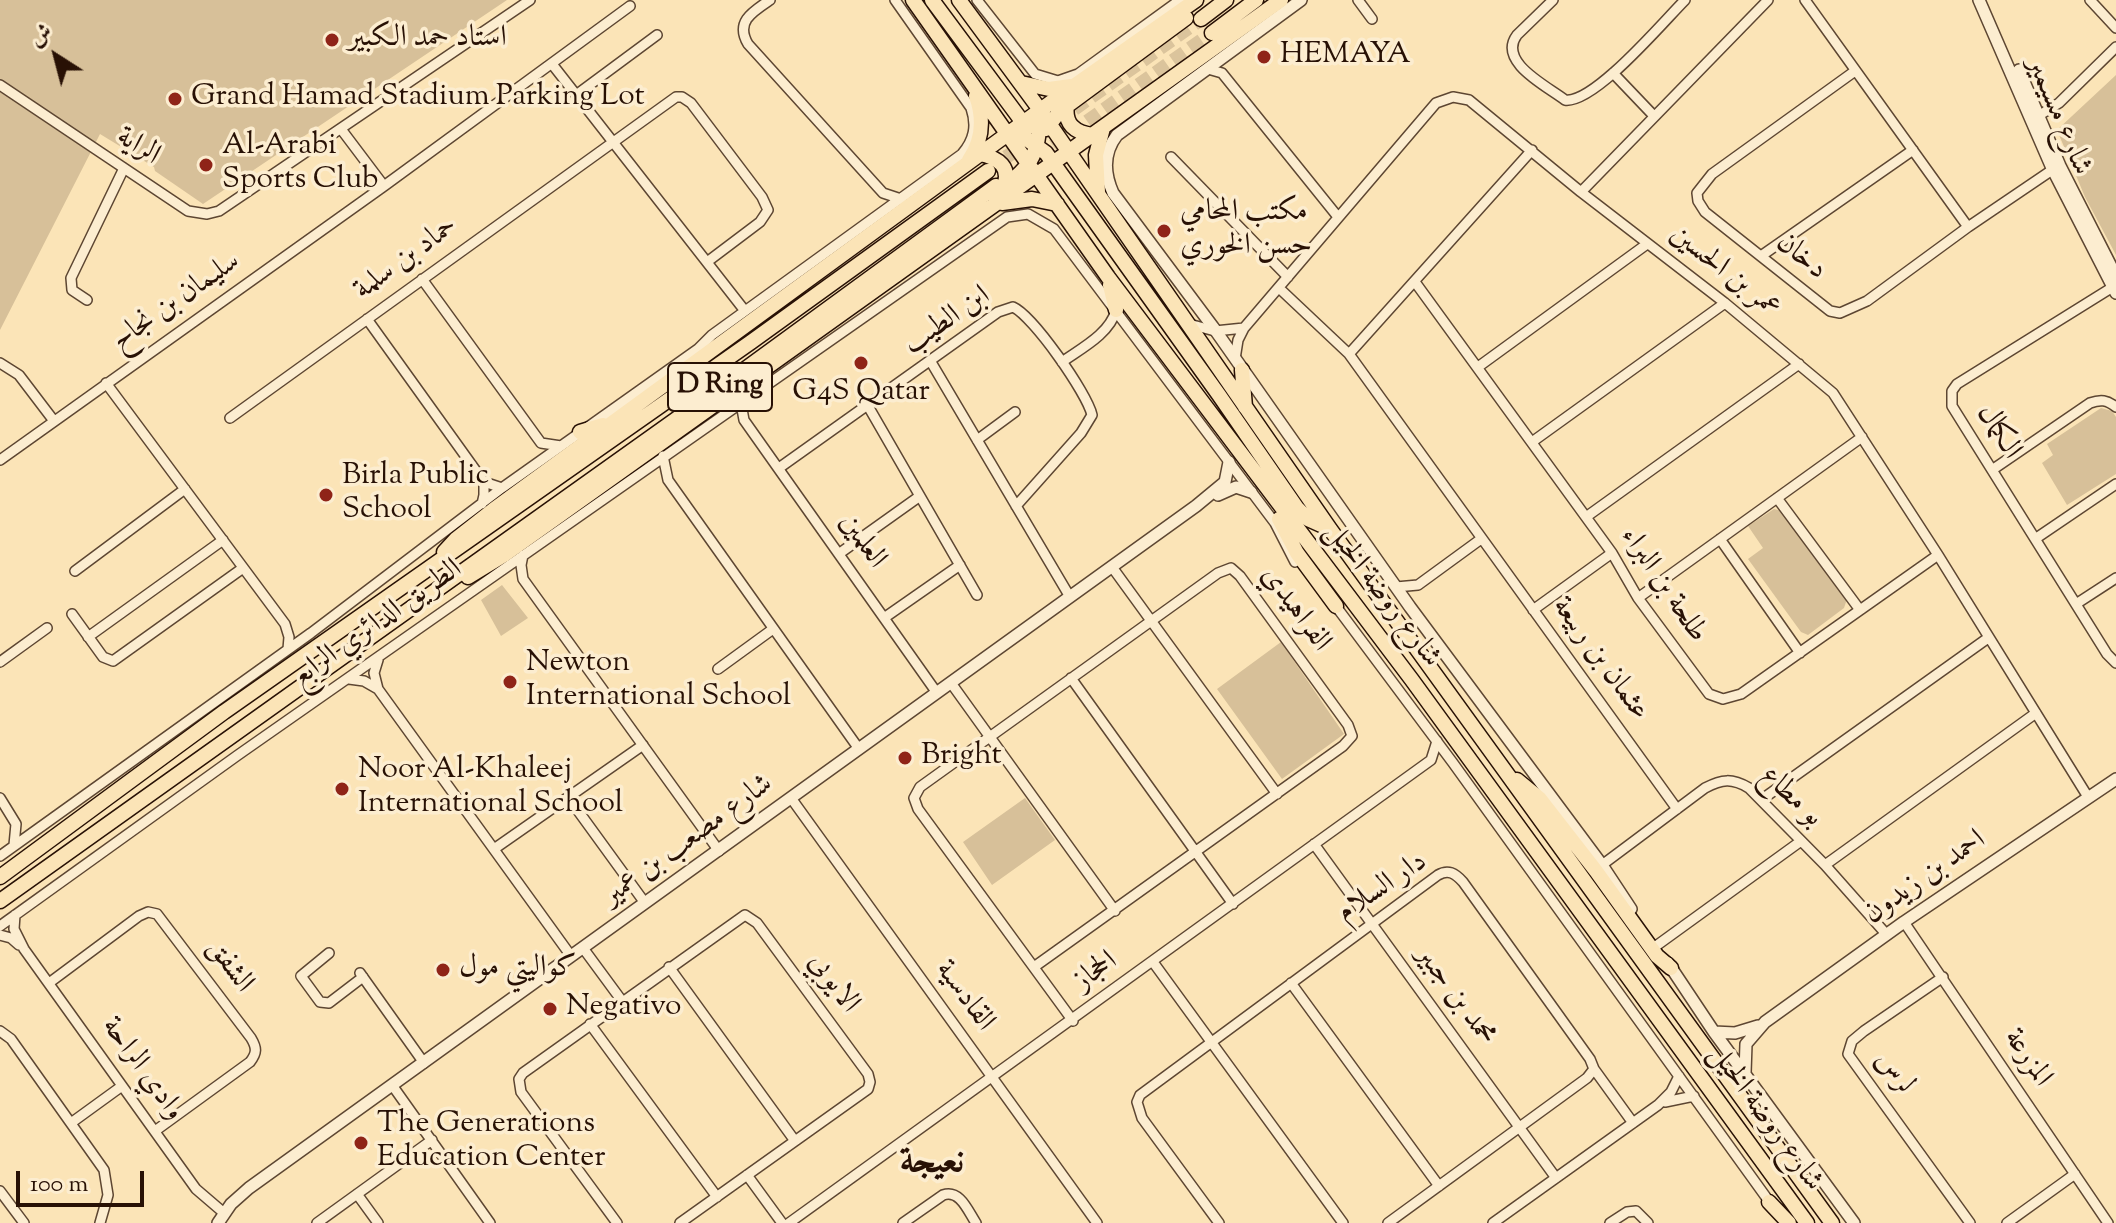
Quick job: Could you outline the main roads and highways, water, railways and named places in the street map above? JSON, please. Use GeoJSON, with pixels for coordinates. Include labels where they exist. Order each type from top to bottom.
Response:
{"type":"FeatureCollection","features":[{"type":"Feature","properties":{"kind":"main road","name":"شارع روضة الخيل"},"geometry":{"type":"LineString","coordinates":[[913,0],[1152,336],[1233,456],[1412,680],[1807,1223]]}},
{"type":"Feature","properties":{"kind":"main road"},"geometry":{"type":"LineString","coordinates":[[932,0],[1022,124],[1040,142],[1297,508],[1308,519],[1330,529]]}},
{"type":"Feature","properties":{"kind":"main road","name":"شارع روضة الخيل"},"geometry":{"type":"LineString","coordinates":[[959,0],[1044,117],[1330,529],[1832,1223]]}},
{"type":"Feature","properties":{"kind":"main road","name":"D Ring"},"geometry":{"type":"LineString","coordinates":[[435,566],[456,539],[714,349],[884,218],[1022,124],[1044,117],[1079,83],[1196,0]]}},
{"type":"Feature","properties":{"kind":"main road"},"geometry":{"type":"LineString","coordinates":[[855,306],[886,273],[1000,186],[1033,170],[1044,117],[1067,105],[1173,29],[1203,0]]}},
{"type":"Feature","properties":{"kind":"main road"},"geometry":{"type":"LineString","coordinates":[[1201,19],[1226,0]]}},
{"type":"Feature","properties":{"kind":"main road"},"geometry":{"type":"LineString","coordinates":[[1212,33],[1256,0]]}},
{"type":"Feature","properties":{"kind":"main road","name":"D Ring"},"geometry":{"type":"LineString","coordinates":[[760,372],[998,203],[1033,170],[1054,164],[1281,0]]}},
{"type":"Feature","properties":{"kind":"main road"},"geometry":{"type":"LineString","coordinates":[[958,170],[975,152],[981,130],[982,117],[970,81]]}},
{"type":"Feature","properties":{"kind":"main road"},"geometry":{"type":"LineString","coordinates":[[1020,83],[1049,89],[1079,83]]}},
{"type":"Feature","properties":{"kind":"main road"},"geometry":{"type":"LineString","coordinates":[[1067,105],[1067,121],[1071,127],[1077,132],[1098,132],[1095,170],[1101,200]]}},
{"type":"Feature","properties":{"kind":"main road"},"geometry":{"type":"LineString","coordinates":[[1008,134],[1068,153]]}},
{"type":"Feature","properties":{"kind":"main road"},"geometry":{"type":"LineString","coordinates":[[980,154],[1003,164],[1006,171],[1000,186]]}},
{"type":"Feature","properties":{"kind":"main road","name":"الطريق الدائري الرابع"},"geometry":{"type":"LineString","coordinates":[[0,877],[341,629],[435,566],[988,171]]}},
{"type":"Feature","properties":{"kind":"main road","name":"الطريق الدائري الرابع"},"geometry":{"type":"LineString","coordinates":[[3,900],[1000,186]]}},
{"type":"Feature","properties":{"kind":"main road"},"geometry":{"type":"LineString","coordinates":[[998,203],[1032,199],[1057,204]]}},
{"type":"Feature","properties":{"kind":"main road"},"geometry":{"type":"LineString","coordinates":[[856,231],[884,218]]}},
{"type":"Feature","properties":{"kind":"main road"},"geometry":{"type":"LineString","coordinates":[[1108,277],[1116,310]]}},
{"type":"Feature","properties":{"kind":"main road"},"geometry":{"type":"LineString","coordinates":[[714,349],[723,327]]}},
{"type":"Feature","properties":{"kind":"main road"},"geometry":{"type":"LineString","coordinates":[[1239,365],[1245,407]]}},
{"type":"Feature","properties":{"kind":"main road"},"geometry":{"type":"LineString","coordinates":[[441,587],[485,568],[760,372]]}},
{"type":"Feature","properties":{"kind":"main road"},"geometry":{"type":"LineString","coordinates":[[745,400],[760,372]]}},
{"type":"Feature","properties":{"kind":"main road"},"geometry":{"type":"LineString","coordinates":[[580,432],[614,421]]}},
{"type":"Feature","properties":{"kind":"main road"},"geometry":{"type":"LineString","coordinates":[[1233,456],[1250,475],[1287,531],[1297,553],[1336,606]]}},
{"type":"Feature","properties":{"kind":"main road"},"geometry":{"type":"LineString","coordinates":[[610,479],[638,474]]}},
{"type":"Feature","properties":{"kind":"main road"},"geometry":{"type":"LineString","coordinates":[[1509,776],[1540,799],[1657,956],[1671,968]]}},
{"type":"Feature","properties":{"kind":"main road"},"geometry":{"type":"LineString","coordinates":[[0,870],[39,848]]}},
{"type":"Feature","properties":{"kind":"main road"},"geometry":{"type":"LineString","coordinates":[[1769,1202],[1786,1223]]}},
{"type":"Feature","properties":{"kind":"tunnel"},"geometry":{"type":"LineString","coordinates":[[1074,109],[1201,19]]}},
{"type":"Feature","properties":{"kind":"tunnel"},"geometry":{"type":"LineString","coordinates":[[1036,158],[1212,33]]}},
{"type":"Feature","properties":{"kind":"tunnel"},"geometry":{"type":"LineString","coordinates":[[989,169],[1028,142]]}},
{"type":"Feature","properties":{"kind":"place","name":"استاد حمد الكبير"},"geometry":{"type":"Point","coordinates":[332,40]}},
{"type":"Feature","properties":{"kind":"place","name":"HEMAYA"},"geometry":{"type":"Point","coordinates":[1264,57]}},
{"type":"Feature","properties":{"kind":"place","name":"Grand Hamad Stadium Parking Lot"},"geometry":{"type":"Point","coordinates":[175,99]}},
{"type":"Feature","properties":{"kind":"place","name":"Al-Arabi Sports Club"},"geometry":{"type":"Point","coordinates":[206,165]}},
{"type":"Feature","properties":{"kind":"place","name":"مكتب المحامي حسن الخوري"},"geometry":{"type":"Point","coordinates":[1164,231]}},
{"type":"Feature","properties":{"kind":"place","name":"G4S Qatar"},"geometry":{"type":"Point","coordinates":[861,363]}},
{"type":"Feature","properties":{"kind":"place","name":"Birla Public School"},"geometry":{"type":"Point","coordinates":[326,495]}},
{"type":"Feature","properties":{"kind":"place","name":"Newton International School"},"geometry":{"type":"Point","coordinates":[510,682]}},
{"type":"Feature","properties":{"kind":"place","name":"Bright"},"geometry":{"type":"Point","coordinates":[905,758]}},
{"type":"Feature","properties":{"kind":"place","name":"Noor Al-Khaleej International School"},"geometry":{"type":"Point","coordinates":[342,789]}},
{"type":"Feature","properties":{"kind":"place","name":"كواليتي مول"},"geometry":{"type":"Point","coordinates":[443,970]}},
{"type":"Feature","properties":{"kind":"place","name":"Negativo"},"geometry":{"type":"Point","coordinates":[550,1009]}},
{"type":"Feature","properties":{"kind":"place","name":"The Generations Education Center"},"geometry":{"type":"Point","coordinates":[361,1143]}},
{"type":"Feature","properties":{"kind":"district","name":"نعيجة"},"geometry":{"type":"Point","coordinates":[932,1165]}}]}
